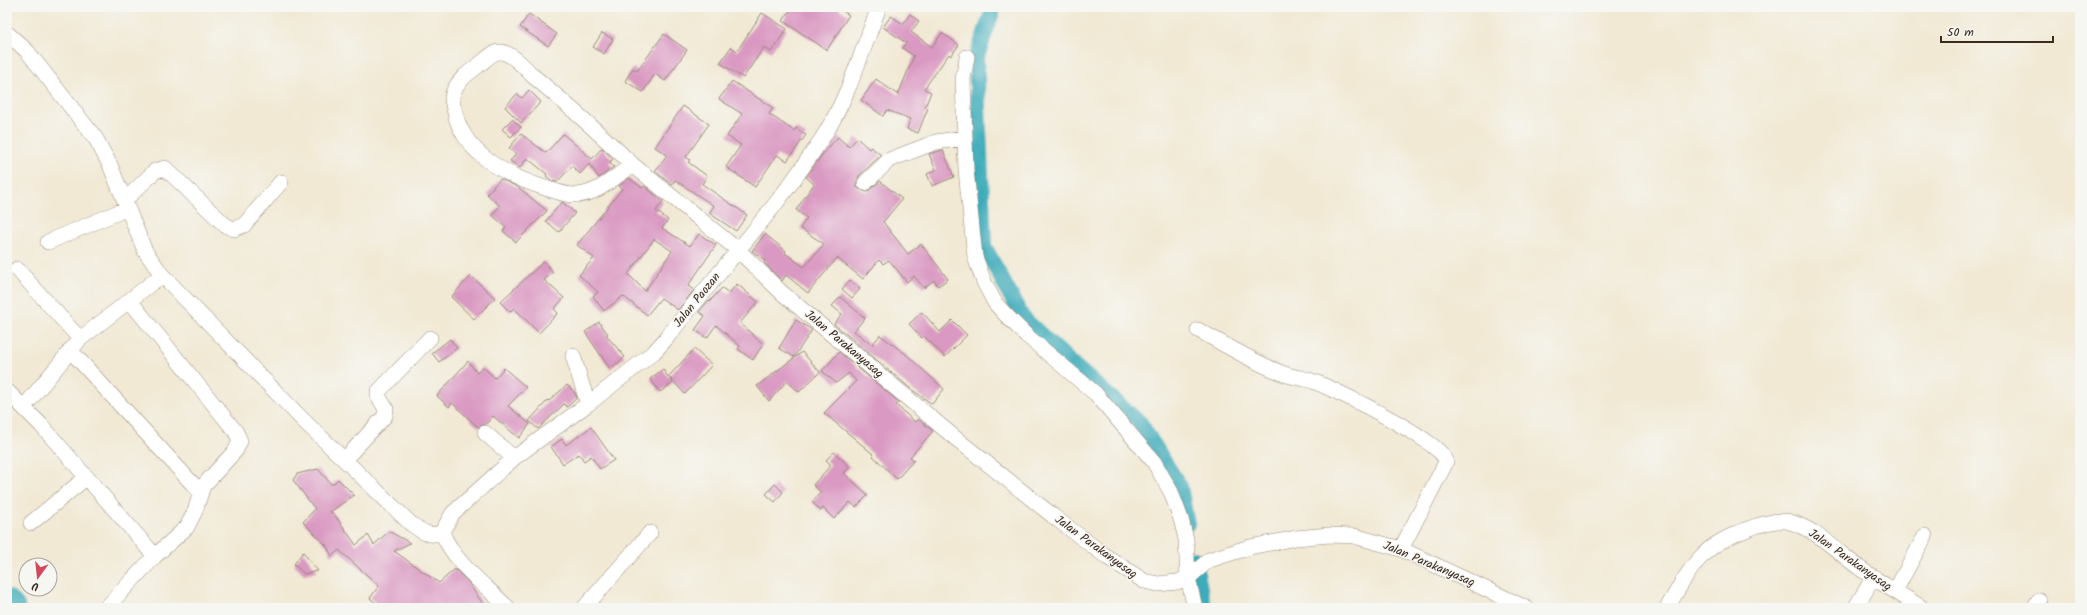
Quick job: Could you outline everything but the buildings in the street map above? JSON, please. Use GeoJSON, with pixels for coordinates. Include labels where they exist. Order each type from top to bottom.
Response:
{"type":"FeatureCollection","features":[{"type":"Feature","properties":{"kind":"street","name":"Jalan Paozan"},"geometry":{"type":"LineString","coordinates":[[442,532],[453,513],[514,458],[588,404],[654,352],[738,250],[823,137],[853,75],[879,7]]}},
{"type":"Feature","properties":{"kind":"street"},"geometry":{"type":"LineString","coordinates":[[7,33],[27,51],[96,139],[110,165],[145,251],[162,275],[303,420],[421,531],[428,535],[436,535],[442,532],[446,543],[455,555],[508,608]]}},
{"type":"Feature","properties":{"kind":"street","name":"Jalan Parakanyasag"},"geometry":{"type":"LineString","coordinates":[[633,165],[606,185],[596,190],[577,195],[560,192],[521,180],[507,173],[481,156],[460,130],[453,106],[452,96],[466,76],[493,54],[504,52],[511,55],[633,165],[738,250],[787,297],[954,437],[1102,553],[1144,581],[1158,584],[1171,583],[1191,575],[1209,560],[1250,547],[1296,538],[1330,535],[1354,536],[1401,549],[1526,608]]}},
{"type":"Feature","properties":{"kind":"street"},"geometry":{"type":"LineString","coordinates":[[967,57],[963,78],[964,138],[975,257],[984,282],[995,303],[1005,314],[1026,335],[1096,394],[1154,462],[1171,492],[1182,519],[1195,608]]}},
{"type":"Feature","properties":{"kind":"street"},"geometry":{"type":"LineString","coordinates":[[865,183],[889,160],[936,142],[964,138]]}},
{"type":"Feature","properties":{"kind":"street"},"geometry":{"type":"LineString","coordinates":[[48,242],[127,204],[155,170],[165,168],[225,225],[234,229],[244,225],[281,182]]}},
{"type":"Feature","properties":{"kind":"street"},"geometry":{"type":"LineString","coordinates":[[17,269],[75,344],[200,492]]}},
{"type":"Feature","properties":{"kind":"street"},"geometry":{"type":"LineString","coordinates":[[24,407],[75,344],[162,275]]}},
{"type":"Feature","properties":{"kind":"street"},"geometry":{"type":"LineString","coordinates":[[106,608],[155,556],[187,527],[195,511],[200,492],[206,482],[236,450],[240,441],[239,436],[130,301]]}},
{"type":"Feature","properties":{"kind":"street"},"geometry":{"type":"LineString","coordinates":[[1198,330],[1282,374],[1314,381],[1353,398],[1420,437],[1442,453],[1446,461],[1444,466],[1401,549]]}},
{"type":"Feature","properties":{"kind":"street"},"geometry":{"type":"LineString","coordinates":[[345,459],[385,416],[386,409],[378,396],[378,392],[430,338]]}},
{"type":"Feature","properties":{"kind":"street"},"geometry":{"type":"LineString","coordinates":[[573,356],[588,404]]}},
{"type":"Feature","properties":{"kind":"street"},"geometry":{"type":"LineString","coordinates":[[7,391],[24,407],[88,478],[155,556]]}},
{"type":"Feature","properties":{"kind":"street"},"geometry":{"type":"LineString","coordinates":[[486,433],[514,458]]}},
{"type":"Feature","properties":{"kind":"street"},"geometry":{"type":"LineString","coordinates":[[32,523],[88,478]]}},
{"type":"Feature","properties":{"kind":"street","name":"Jalan Parakanyasag"},"geometry":{"type":"LineString","coordinates":[[1667,608],[1694,567],[1712,546],[1757,525],[1778,520],[1790,522],[1819,536],[1894,591],[1922,608]]}},
{"type":"Feature","properties":{"kind":"street"},"geometry":{"type":"LineString","coordinates":[[584,608],[650,533]]}},
{"type":"Feature","properties":{"kind":"street"},"geometry":{"type":"LineString","coordinates":[[1894,591],[1925,536]]}},
{"type":"Feature","properties":{"kind":"street"},"geometry":{"type":"LineString","coordinates":[[1855,608],[1874,577]]}},
{"type":"Feature","properties":{"kind":"waterway"},"geometry":{"type":"LineString","coordinates":[[994,7],[976,59],[984,246],[1022,317],[1073,365],[1140,423],[1180,487],[1187,524]]}},
{"type":"Feature","properties":{"kind":"waterway"},"geometry":{"type":"LineString","coordinates":[[1194,559],[1204,608]]}},
{"type":"Feature","properties":{"kind":"waterway"},"geometry":{"type":"LineString","coordinates":[[7,603],[12,608]]}}]}
